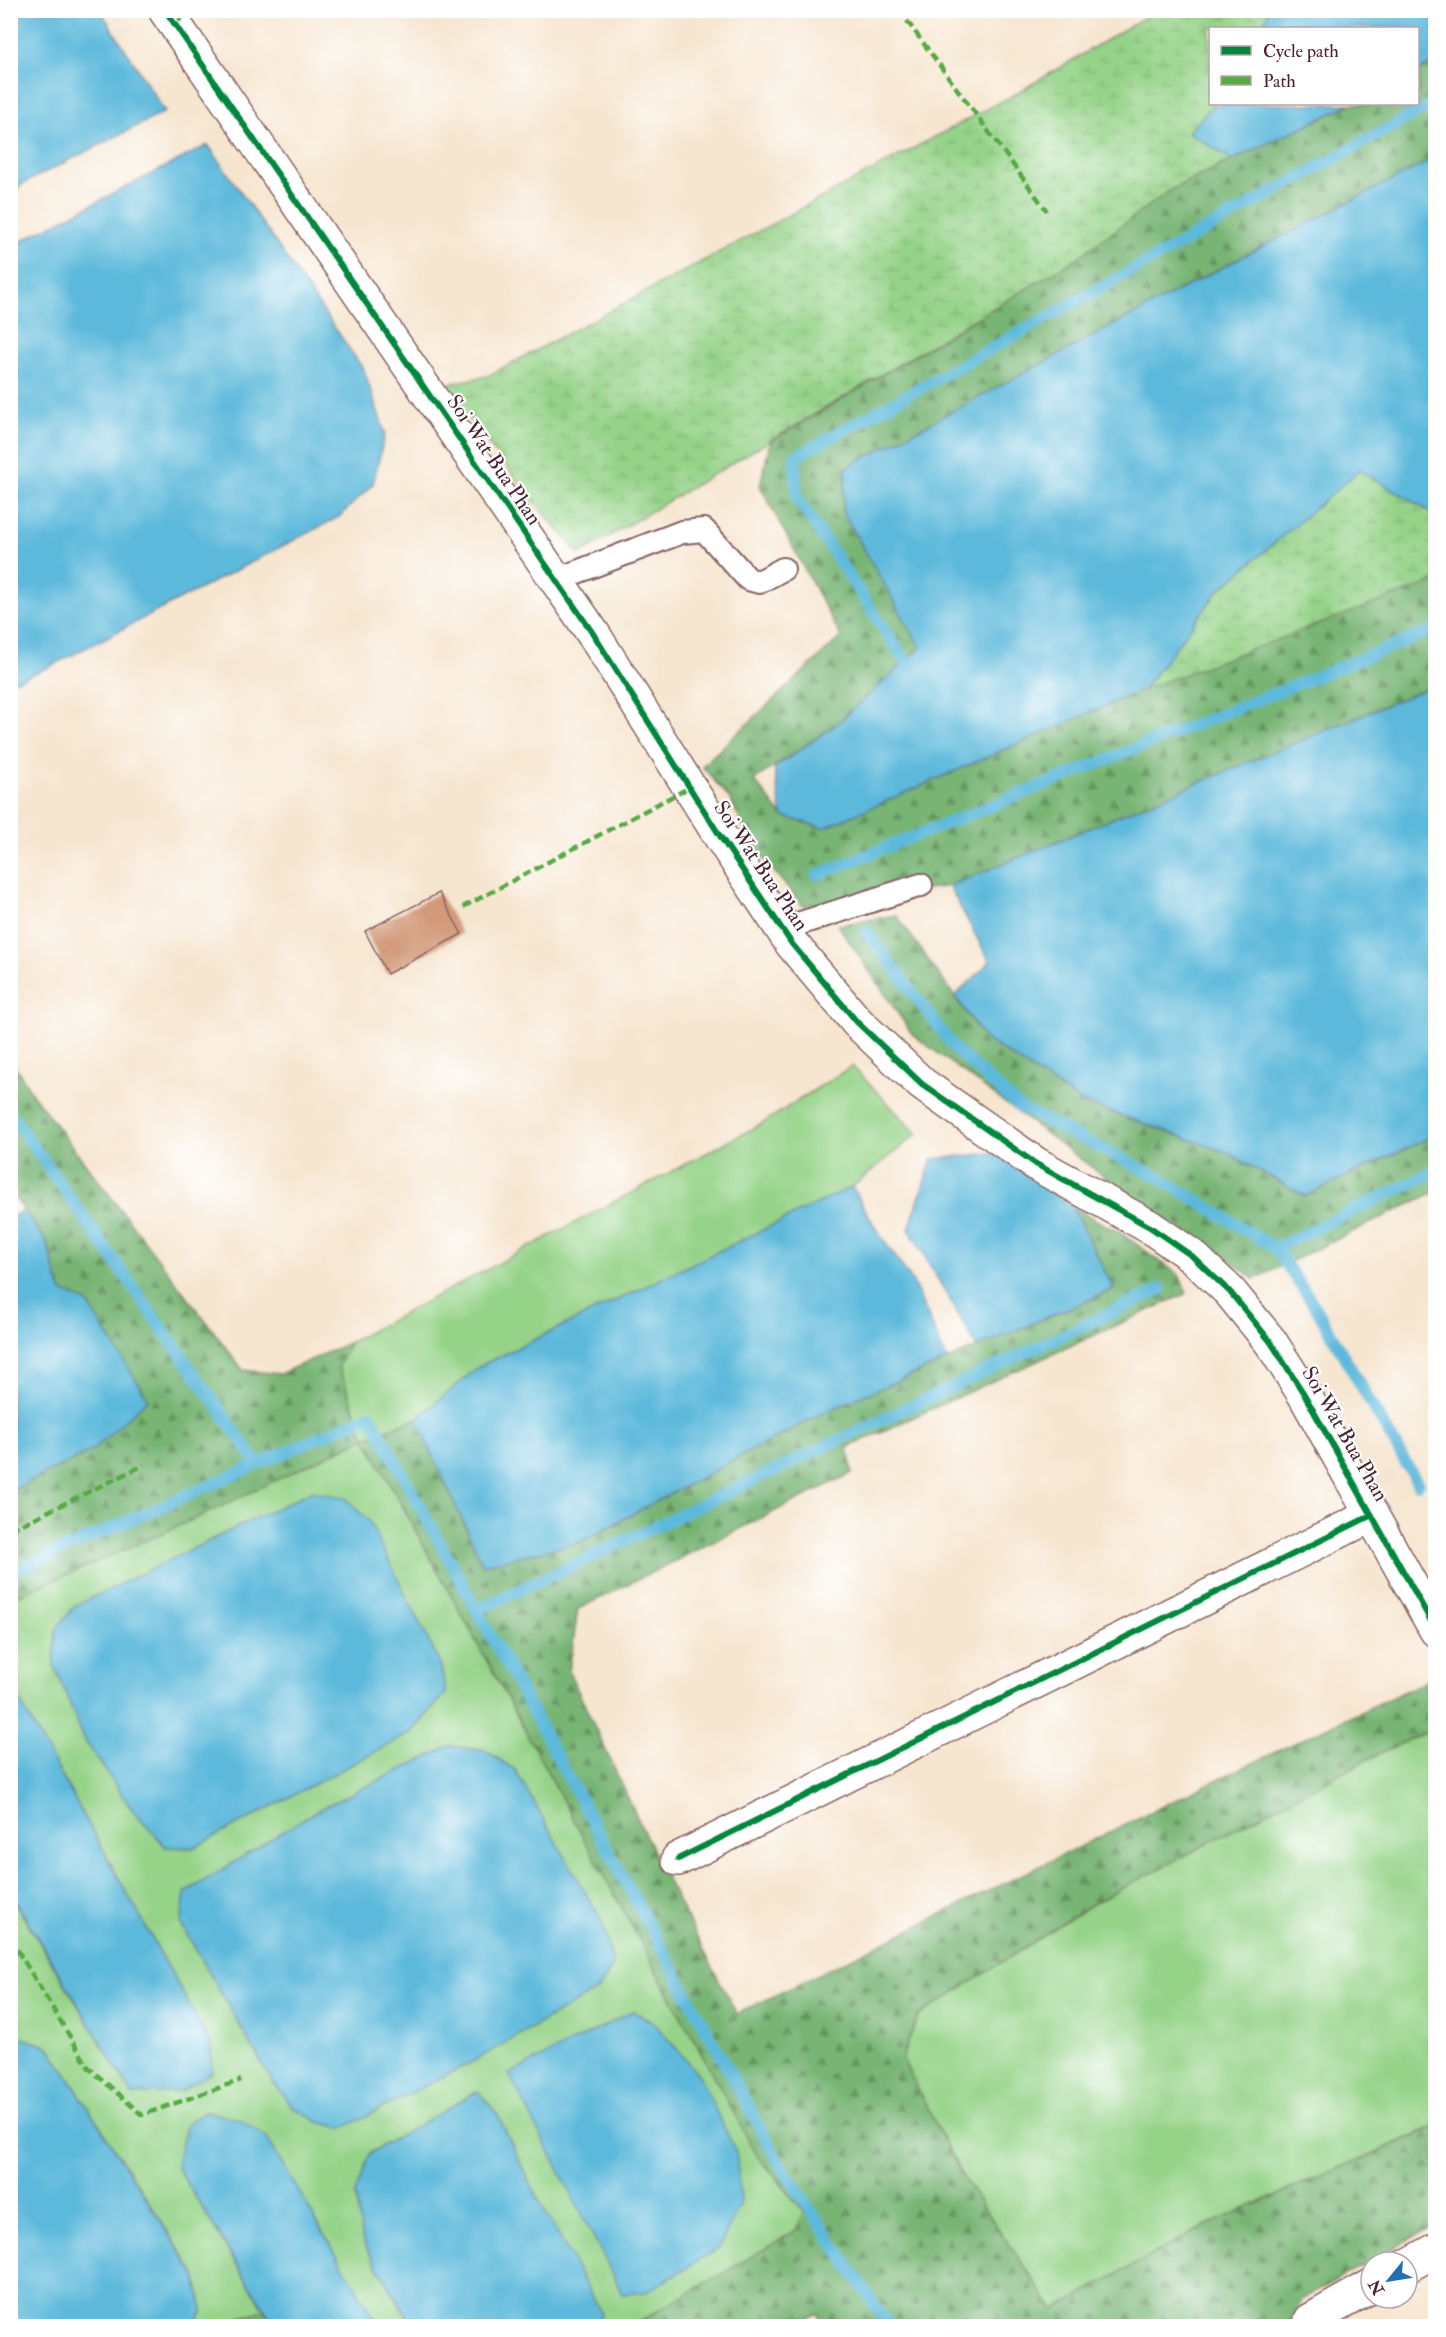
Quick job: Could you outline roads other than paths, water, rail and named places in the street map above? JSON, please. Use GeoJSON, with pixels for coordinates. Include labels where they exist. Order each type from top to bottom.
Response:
{"type":"FeatureCollection","features":[{"type":"Feature","properties":{"kind":"street","name":"Soi Wat Bua Phan"},"geometry":{"type":"LineString","coordinates":[[165,10],[594,635],[720,836],[792,944],[857,1022],[922,1084],[1036,1164],[1150,1227],[1192,1256],[1230,1292],[1270,1341],[1304,1394],[1436,1630]]}},
{"type":"Feature","properties":{"kind":"street"},"geometry":{"type":"LineString","coordinates":[[678,1859],[1372,1515]]}},
{"type":"Feature","properties":{"kind":"street"},"geometry":{"type":"LineString","coordinates":[[1419,2259],[1436,2250]]}},
{"type":"Feature","properties":{"kind":"street"},"geometry":{"type":"LineString","coordinates":[[1311,2320],[1359,2293]]}},
{"type":"Feature","properties":{"kind":"lane"},"geometry":{"type":"LineString","coordinates":[[556,580],[682,532],[704,530],[748,579],[759,582],[783,569]]}},
{"type":"Feature","properties":{"kind":"lane"},"geometry":{"type":"LineString","coordinates":[[782,929],[921,885]]}},
{"type":"Feature","properties":{"kind":"water"},"geometry":{"type":"Polygon","coordinates":[[[11,10],[101,11],[165,112],[22,184],[11,197],[11,10]]]}},
{"type":"Feature","properties":{"kind":"water"},"geometry":{"type":"Polygon","coordinates":[[[1269,10],[1435,11],[1435,62],[1419,70],[1419,27],[1262,27],[1269,10]]]}},
{"type":"Feature","properties":{"kind":"water"},"geometry":{"type":"Polygon","coordinates":[[[1214,105],[1349,105],[1232,160],[1188,132],[1214,105]]]}},
{"type":"Feature","properties":{"kind":"water"},"geometry":{"type":"Polygon","coordinates":[[[208,145],[364,370],[385,433],[373,484],[339,517],[47,668],[15,681],[11,680],[11,246],[208,145]]]}},
{"type":"Feature","properties":{"kind":"water"},"geometry":{"type":"Polygon","coordinates":[[[1435,158],[1435,515],[1360,470],[1218,591],[1144,689],[824,828],[782,816],[774,768],[837,724],[921,648],[843,512],[846,468],[1238,259],[1435,158]]]}},
{"type":"Feature","properties":{"kind":"water"},"geometry":{"type":"Polygon","coordinates":[[[1435,685],[1435,1135],[1305,1196],[1226,1152],[1082,1102],[985,1039],[955,996],[990,962],[949,886],[1435,685]]]}},
{"type":"Feature","properties":{"kind":"water"},"geometry":{"type":"Polygon","coordinates":[[[1003,1152],[1072,1207],[1114,1289],[977,1347],[909,1229],[932,1159],[1003,1152]]]}},
{"type":"Feature","properties":{"kind":"water"},"geometry":{"type":"Polygon","coordinates":[[[852,1187],[878,1232],[913,1282],[947,1360],[822,1413],[580,1542],[483,1565],[416,1419],[480,1366],[852,1187]]]}},
{"type":"Feature","properties":{"kind":"water"},"geometry":{"type":"Polygon","coordinates":[[[24,1211],[47,1243],[61,1291],[87,1302],[148,1399],[93,1450],[11,1491],[10,1217],[24,1211]]]}},
{"type":"Feature","properties":{"kind":"water"},"geometry":{"type":"Polygon","coordinates":[[[312,1491],[345,1498],[369,1521],[440,1664],[446,1693],[411,1733],[193,1848],[166,1847],[131,1808],[85,1741],[54,1665],[56,1629],[75,1606],[312,1491]]]}},
{"type":"Feature","properties":{"kind":"water"},"geometry":{"type":"Polygon","coordinates":[[[11,1685],[211,2044],[212,2072],[181,2091],[133,2095],[11,1894],[11,1685]]]}},
{"type":"Feature","properties":{"kind":"water"},"geometry":{"type":"Polygon","coordinates":[[[450,1746],[486,1751],[515,1770],[602,1921],[613,1965],[599,1989],[474,2061],[343,2128],[318,2122],[293,2107],[272,2081],[181,1924],[185,1893],[314,1812],[450,1746]]]}},
{"type":"Feature","properties":{"kind":"water"},"geometry":{"type":"Polygon","coordinates":[[[633,2011],[654,2023],[698,2074],[736,2152],[741,2202],[719,2248],[647,2292],[623,2294],[509,2074],[633,2011]]]}},
{"type":"Feature","properties":{"kind":"water"},"geometry":{"type":"Polygon","coordinates":[[[11,2034],[49,2047],[196,2276],[203,2311],[194,2326],[11,2326],[11,2034]]]}},
{"type":"Feature","properties":{"kind":"water"},"geometry":{"type":"Polygon","coordinates":[[[478,2091],[498,2115],[530,2184],[601,2312],[598,2326],[413,2326],[363,2242],[355,2194],[370,2153],[478,2091]]]}},
{"type":"Feature","properties":{"kind":"water"},"geometry":{"type":"Polygon","coordinates":[[[206,2111],[241,2120],[267,2138],[379,2326],[275,2326],[176,2165],[187,2123],[206,2111]]]}},
{"type":"Feature","properties":{"kind":"waterway"},"geometry":{"type":"LineString","coordinates":[[906,662],[797,498],[795,457],[1436,102]]}},
{"type":"Feature","properties":{"kind":"waterway"},"geometry":{"type":"LineString","coordinates":[[817,875],[1436,629]]}},
{"type":"Feature","properties":{"kind":"waterway"},"geometry":{"type":"LineString","coordinates":[[867,932],[955,1049],[1019,1107],[1160,1178],[1275,1248],[1316,1308],[1418,1484]]}},
{"type":"Feature","properties":{"kind":"waterway"},"geometry":{"type":"LineString","coordinates":[[10,1113],[258,1464]]}},
{"type":"Feature","properties":{"kind":"waterway"},"geometry":{"type":"LineString","coordinates":[[1275,1248],[1436,1171]]}},
{"type":"Feature","properties":{"kind":"waterway"},"geometry":{"type":"LineString","coordinates":[[477,1610],[1161,1289]]}},
{"type":"Feature","properties":{"kind":"waterway"},"geometry":{"type":"LineString","coordinates":[[10,1573],[370,1415],[781,2166],[889,2326]]}}]}
